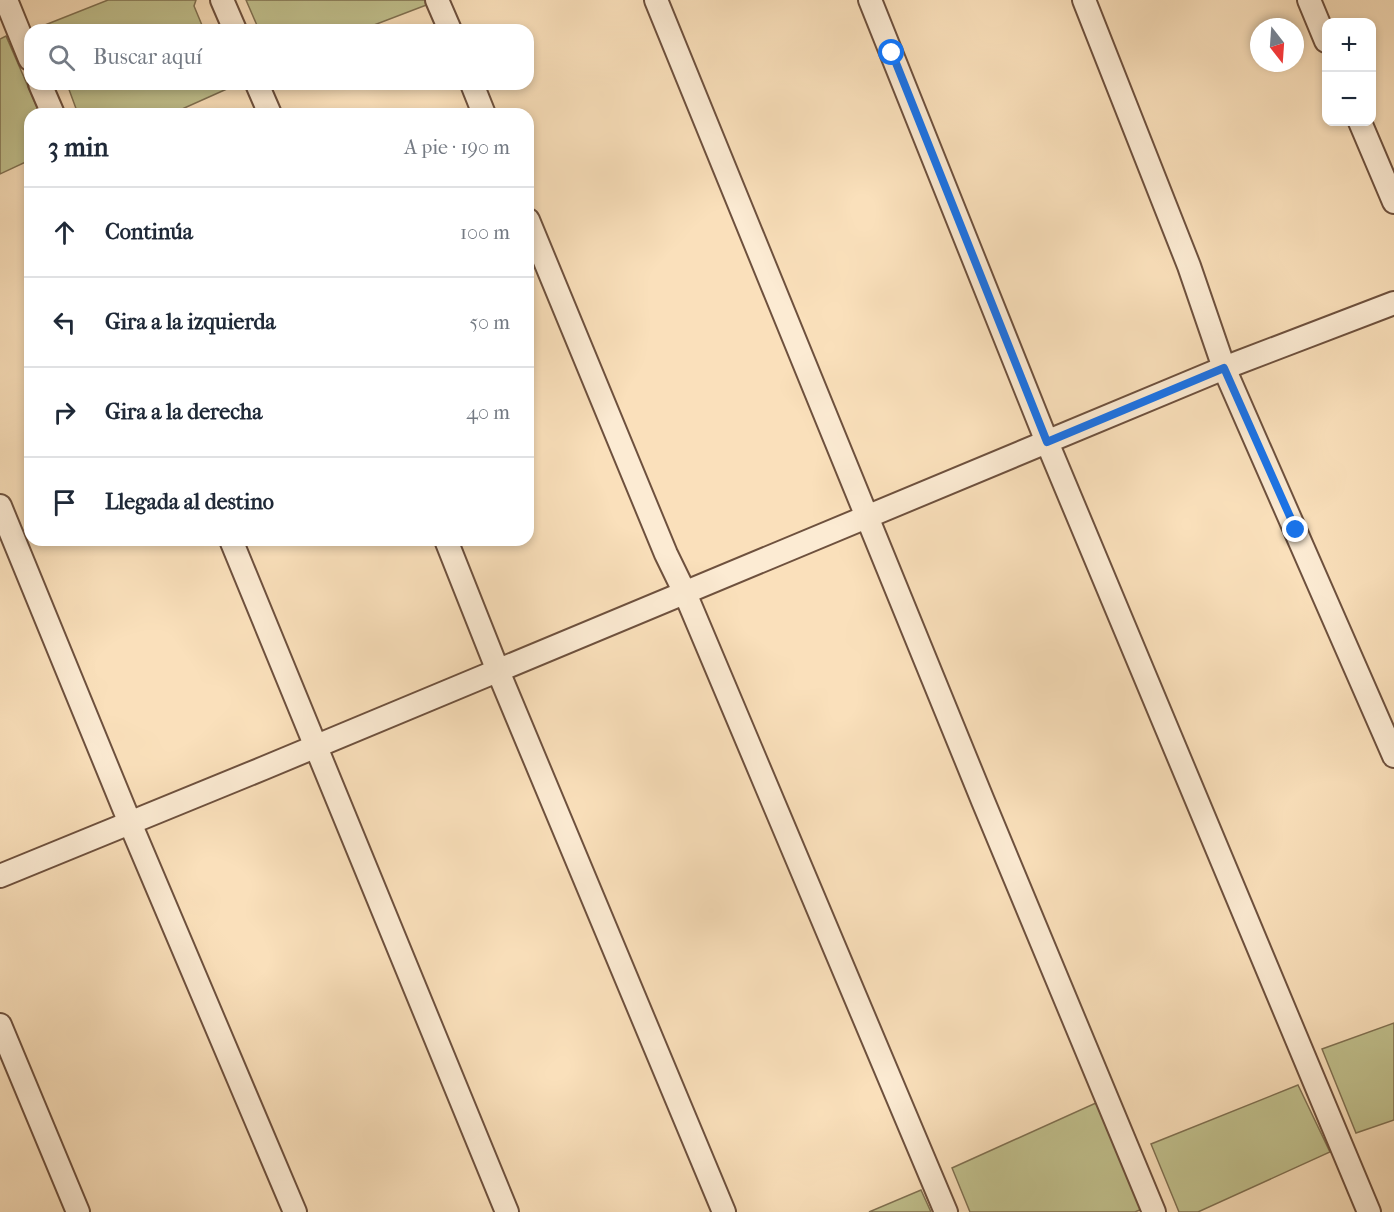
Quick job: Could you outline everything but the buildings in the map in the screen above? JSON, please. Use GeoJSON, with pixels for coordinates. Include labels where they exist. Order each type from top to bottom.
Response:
{"type":"FeatureCollection","features":[{"type":"Feature","properties":{"kind":"street"},"geometry":{"type":"LineString","coordinates":[[6,0],[24,44]]}},
{"type":"Feature","properties":{"kind":"street"},"geometry":{"type":"LineString","coordinates":[[222,0],[232,24]]}},
{"type":"Feature","properties":{"kind":"street"},"geometry":{"type":"LineString","coordinates":[[437,0],[447,24]]}},
{"type":"Feature","properties":{"kind":"street"},"geometry":{"type":"LineString","coordinates":[[656,0],[772,279],[866,517],[1154,1212]]}},
{"type":"Feature","properties":{"kind":"street"},"geometry":{"type":"LineString","coordinates":[[870,0],[1047,442],[1369,1212]]}},
{"type":"Feature","properties":{"kind":"street"},"geometry":{"type":"LineString","coordinates":[[1084,0],[1189,266],[1224,368],[1394,756]]}},
{"type":"Feature","properties":{"kind":"street"},"geometry":{"type":"LineString","coordinates":[[1309,0],[1322,31]]}},
{"type":"Feature","properties":{"kind":"street"},"geometry":{"type":"LineString","coordinates":[[43,90],[50,108]]}},
{"type":"Feature","properties":{"kind":"street"},"geometry":{"type":"LineString","coordinates":[[260,90],[267,108]]}},
{"type":"Feature","properties":{"kind":"street"},"geometry":{"type":"LineString","coordinates":[[474,90],[482,108]]}},
{"type":"Feature","properties":{"kind":"street"},"geometry":{"type":"LineString","coordinates":[[1362,126],[1394,202]]}},
{"type":"Feature","properties":{"kind":"street"},"geometry":{"type":"LineString","coordinates":[[534,235],[666,554],[685,593],[946,1212]]}},
{"type":"Feature","properties":{"kind":"street"},"geometry":{"type":"LineString","coordinates":[[0,876],[1224,368],[1394,303]]}},
{"type":"Feature","properties":{"kind":"street"},"geometry":{"type":"LineString","coordinates":[[0,506],[130,823],[295,1212]]}},
{"type":"Feature","properties":{"kind":"street"},"geometry":{"type":"LineString","coordinates":[[234,546],[507,1212]]}},
{"type":"Feature","properties":{"kind":"street"},"geometry":{"type":"LineString","coordinates":[[448,546],[498,671],[724,1212]]}},
{"type":"Feature","properties":{"kind":"street"},"geometry":{"type":"LineString","coordinates":[[0,1025],[78,1212]]}},
{"type":"Feature","properties":{"kind":"green space"},"geometry":{"type":"Polygon","coordinates":[[[108,0],[196,0],[194,6],[202,24],[48,24],[108,0]]]}},
{"type":"Feature","properties":{"kind":"green space"},"geometry":{"type":"Polygon","coordinates":[[[246,0],[428,0],[429,4],[377,24],[256,24],[246,0]]]}},
{"type":"Feature","properties":{"kind":"green space"},"geometry":{"type":"Polygon","coordinates":[[[6,36],[24,77],[24,90],[30,90],[37,108],[24,108],[24,163],[0,174],[0,39],[6,36]]]}},
{"type":"Feature","properties":{"kind":"green space"},"geometry":{"type":"Polygon","coordinates":[[[69,90],[225,90],[184,108],[76,108],[69,90]]]}},
{"type":"Feature","properties":{"kind":"green space"},"geometry":{"type":"Polygon","coordinates":[[[1394,1023],[1394,1120],[1356,1133],[1322,1049],[1394,1023]]]}},
{"type":"Feature","properties":{"kind":"green space"},"geometry":{"type":"Polygon","coordinates":[[[1298,1085],[1330,1152],[1198,1212],[1179,1212],[1151,1144],[1298,1085]]]}},
{"type":"Feature","properties":{"kind":"green space"},"geometry":{"type":"Polygon","coordinates":[[[1098,1102],[1142,1209],[1135,1212],[970,1212],[952,1168],[1098,1102]]]}},
{"type":"Feature","properties":{"kind":"green space"},"geometry":{"type":"Polygon","coordinates":[[[921,1190],[931,1212],[869,1212],[921,1190]]]}},
{"type":"Feature","properties":{"kind":"route"},"geometry":{"type":"LineString","coordinates":[[892,53],[1047,442],[1224,368],[1296,530]]}}]}
